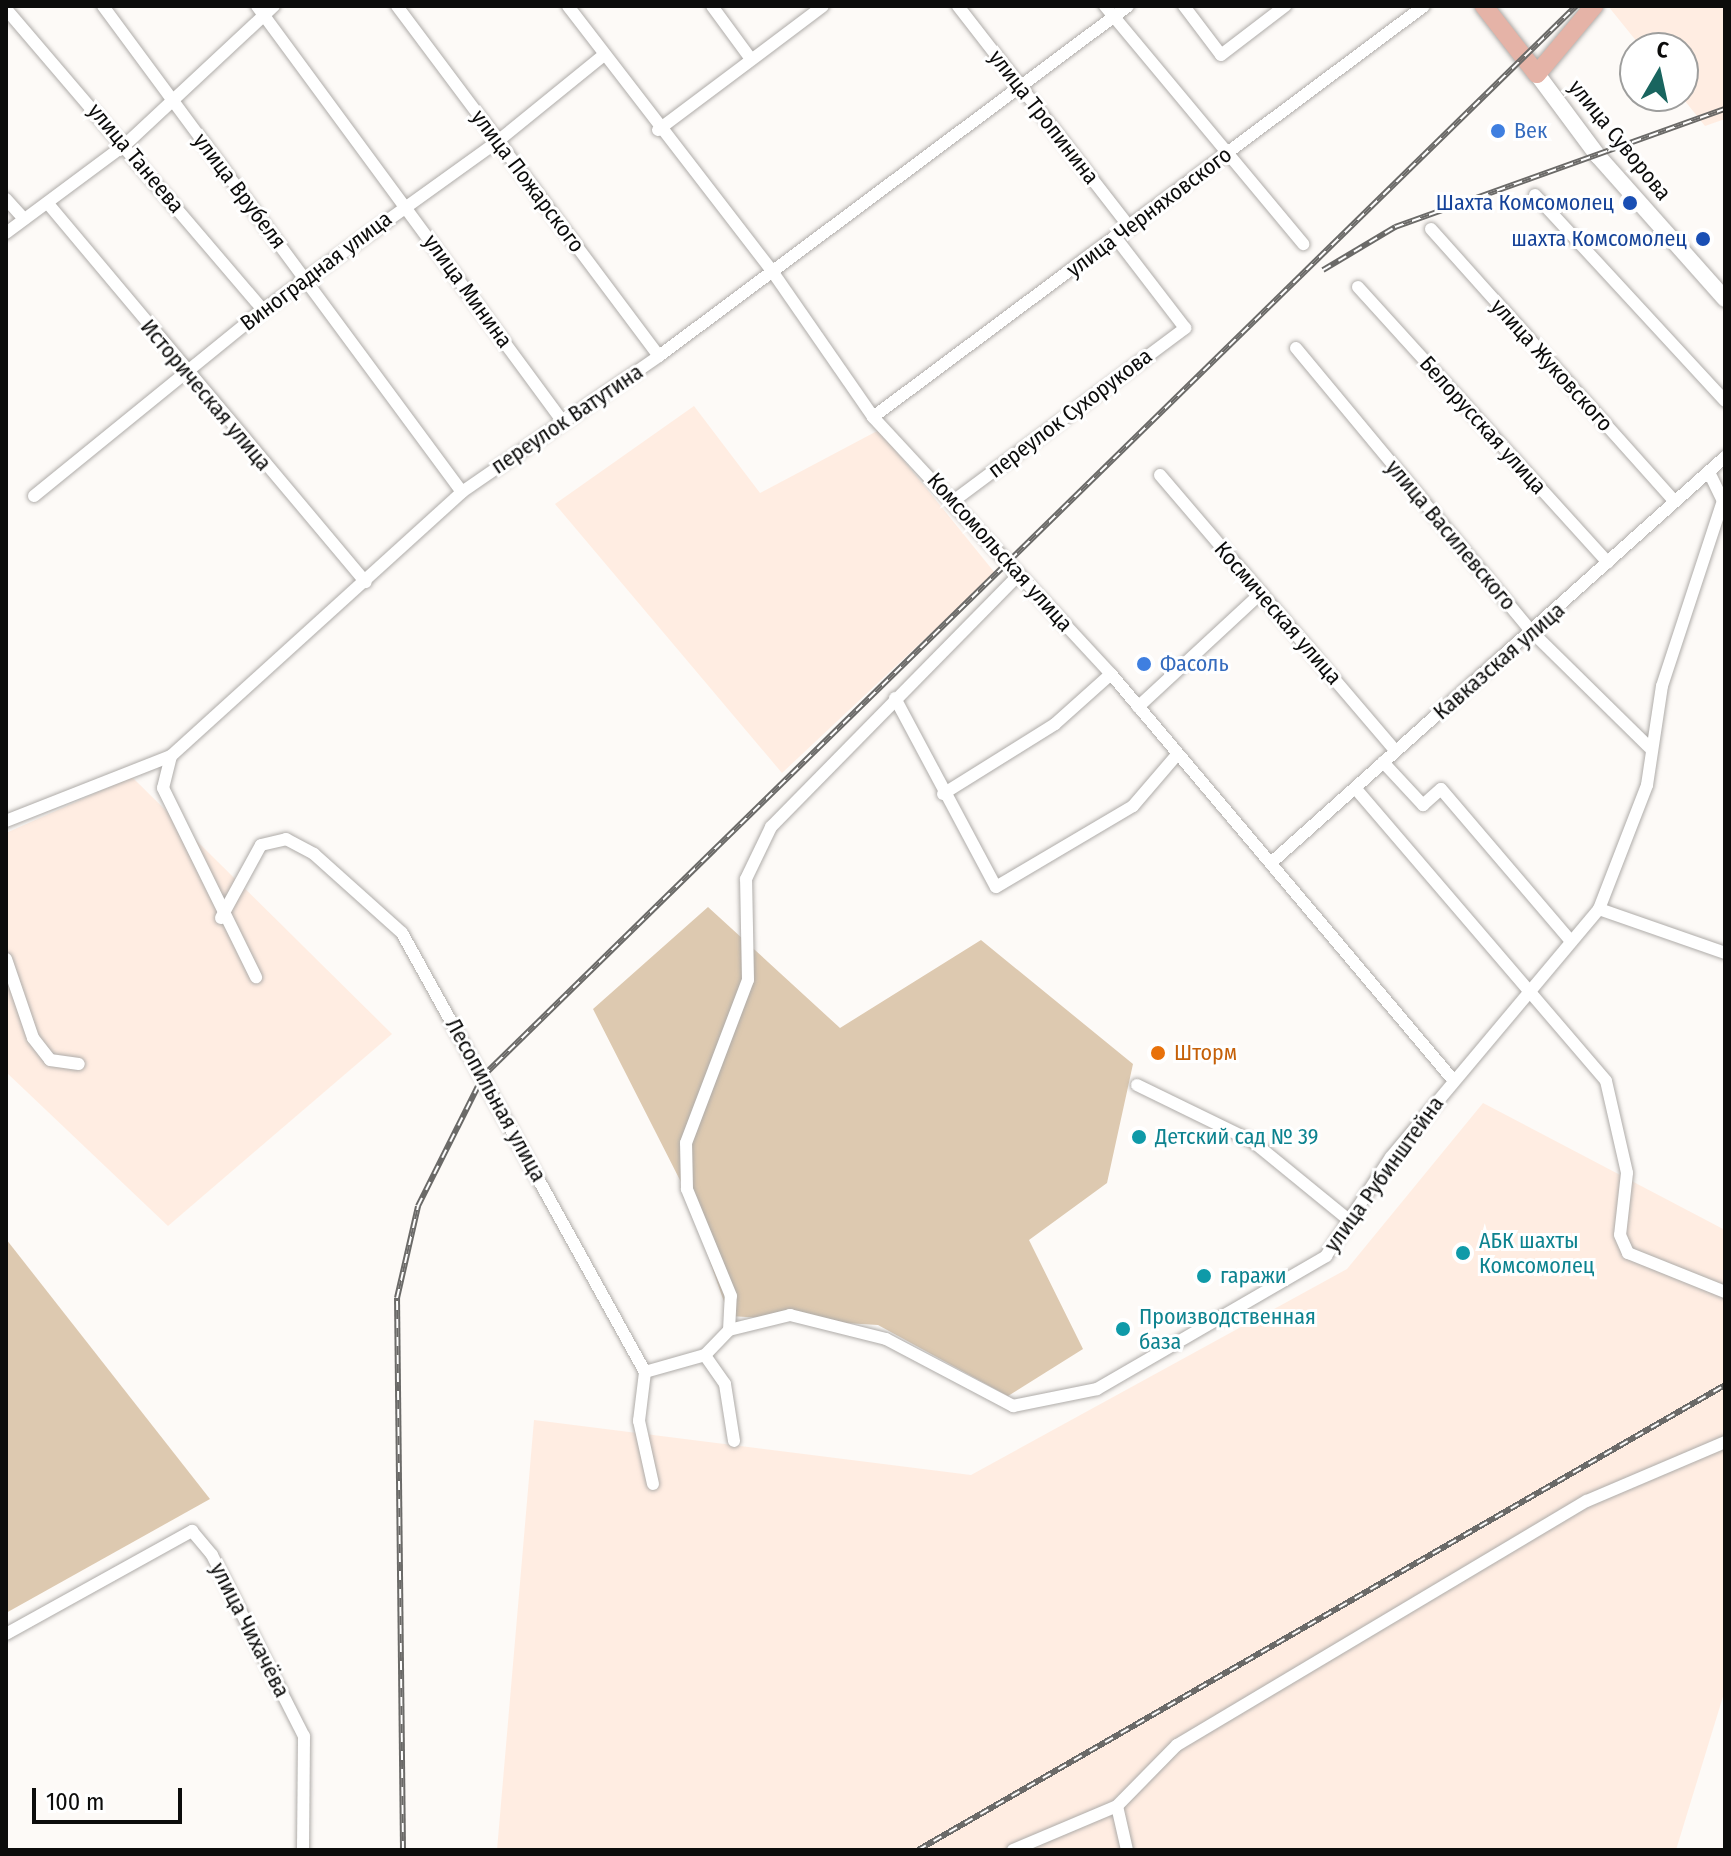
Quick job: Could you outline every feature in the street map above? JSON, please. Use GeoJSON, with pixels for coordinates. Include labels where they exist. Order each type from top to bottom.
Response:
{"type":"FeatureCollection","features":[{"type":"Feature","properties":{"kind":"main road","name":"улица Суворова"},"geometry":{"type":"LineString","coordinates":[[1484,6],[1537,74]]}},
{"type":"Feature","properties":{"kind":"main road"},"geometry":{"type":"LineString","coordinates":[[1537,74],[1594,6]]}},
{"type":"Feature","properties":{"kind":"street","name":"улица Врубеля"},"geometry":{"type":"LineString","coordinates":[[103,6],[462,492]]}},
{"type":"Feature","properties":{"kind":"street","name":"улица Пожарского"},"geometry":{"type":"LineString","coordinates":[[397,6],[659,356]]}},
{"type":"Feature","properties":{"kind":"street","name":"Комсомольская улица"},"geometry":{"type":"LineString","coordinates":[[568,6],[658,130],[770,268],[873,417],[956,499],[1018,576],[1111,674],[1175,757],[1272,862],[1454,1081]]}},
{"type":"Feature","properties":{"kind":"street"},"geometry":{"type":"LineString","coordinates":[[712,6],[751,59]]}},
{"type":"Feature","properties":{"kind":"street"},"geometry":{"type":"LineString","coordinates":[[658,130],[823,6]]}},
{"type":"Feature","properties":{"kind":"street","name":"улица Тропинина"},"geometry":{"type":"LineString","coordinates":[[958,6],[1130,228]]}},
{"type":"Feature","properties":{"kind":"street","name":"переулок Ватутина"},"geometry":{"type":"LineString","coordinates":[[6,821],[171,756],[462,492],[659,356],[1109,11],[1128,6]]}},
{"type":"Feature","properties":{"kind":"street"},"geometry":{"type":"LineString","coordinates":[[1184,6],[1221,55],[1285,6]]}},
{"type":"Feature","properties":{"kind":"street","name":"улица Черняховского"},"geometry":{"type":"LineString","coordinates":[[873,417],[1424,6]]}},
{"type":"Feature","properties":{"kind":"street","name":"улица Танеева"},"geometry":{"type":"LineString","coordinates":[[6,9],[126,144],[263,310]]}},
{"type":"Feature","properties":{"kind":"street"},"geometry":{"type":"LineString","coordinates":[[6,233],[24,219],[50,206],[126,144],[174,102],[265,9]]}},
{"type":"Feature","properties":{"kind":"street","name":"улица Минина"},"geometry":{"type":"LineString","coordinates":[[265,9],[563,422]]}},
{"type":"Feature","properties":{"kind":"street"},"geometry":{"type":"LineString","coordinates":[[1109,11],[1224,156],[1303,244]]}},
{"type":"Feature","properties":{"kind":"street","name":"Виноградная улица"},"geometry":{"type":"LineString","coordinates":[[34,496],[263,310],[498,141],[604,55]]}},
{"type":"Feature","properties":{"kind":"street","name":"улица Суворова"},"geometry":{"type":"LineString","coordinates":[[1537,74],[1598,156],[1725,299]]}},
{"type":"Feature","properties":{"kind":"street"},"geometry":{"type":"LineString","coordinates":[[1535,195],[1725,401]]}},
{"type":"Feature","properties":{"kind":"street"},"geometry":{"type":"LineString","coordinates":[[6,199],[24,219]]}},
{"type":"Feature","properties":{"kind":"street","name":"Историческая улица"},"geometry":{"type":"LineString","coordinates":[[50,206],[184,372],[365,582]]}},
{"type":"Feature","properties":{"kind":"street","name":"улица Жуковского"},"geometry":{"type":"LineString","coordinates":[[1431,229],[1674,501]]}},
{"type":"Feature","properties":{"kind":"street","name":"переулок Сухорукова"},"geometry":{"type":"LineString","coordinates":[[956,499],[1185,328],[1116,238]]}},
{"type":"Feature","properties":{"kind":"street","name":"Белорусская улица"},"geometry":{"type":"LineString","coordinates":[[1358,287],[1608,563]]}},
{"type":"Feature","properties":{"kind":"street","name":"улица Василевского"},"geometry":{"type":"LineString","coordinates":[[1296,348],[1533,633],[1649,747]]}},
{"type":"Feature","properties":{"kind":"street","name":"Кавказская улица"},"geometry":{"type":"LineString","coordinates":[[1272,862],[1533,633],[1725,457]]}},
{"type":"Feature","properties":{"kind":"street","name":"улица Рубинштейна"},"geometry":{"type":"LineString","coordinates":[[729,1330],[790,1315],[886,1339],[1013,1406],[1097,1389],[1326,1256],[1349,1220],[1454,1081],[1528,989],[1599,909],[1647,785],[1649,747],[1723,501],[1709,472]]}},
{"type":"Feature","properties":{"kind":"street","name":"Космическая улица"},"geometry":{"type":"LineString","coordinates":[[1160,475],[1396,751]]}},
{"type":"Feature","properties":{"kind":"street"},"geometry":{"type":"LineString","coordinates":[[653,1484],[639,1421],[645,1372],[705,1355],[729,1330],[731,1296],[687,1189],[686,1143],[748,980],[746,879],[771,827],[1018,576]]}},
{"type":"Feature","properties":{"kind":"street"},"geometry":{"type":"LineString","coordinates":[[1138,707],[1261,593]]}},
{"type":"Feature","properties":{"kind":"street"},"geometry":{"type":"LineString","coordinates":[[943,794],[1055,724],[1111,674]]}},
{"type":"Feature","properties":{"kind":"street"},"geometry":{"type":"LineString","coordinates":[[895,698],[943,794],[996,887],[1133,806],[1175,757]]}},
{"type":"Feature","properties":{"kind":"street"},"geometry":{"type":"LineString","coordinates":[[171,756],[163,788],[221,918],[256,977]]}},
{"type":"Feature","properties":{"kind":"street"},"geometry":{"type":"LineString","coordinates":[[1383,762],[1423,805],[1441,789],[1571,941]]}},
{"type":"Feature","properties":{"kind":"street"},"geometry":{"type":"LineString","coordinates":[[1356,789],[1606,1081],[1618,1107],[1627,1173],[1620,1235],[1628,1253],[1725,1292]]}},
{"type":"Feature","properties":{"kind":"street","name":"Лесопильная улица"},"geometry":{"type":"LineString","coordinates":[[221,918],[261,845],[286,839],[314,854],[402,933],[645,1372]]}},
{"type":"Feature","properties":{"kind":"street"},"geometry":{"type":"LineString","coordinates":[[1599,909],[1725,953]]}},
{"type":"Feature","properties":{"kind":"street"},"geometry":{"type":"LineString","coordinates":[[6,959],[33,1038],[50,1060],[79,1064]]}},
{"type":"Feature","properties":{"kind":"street"},"geometry":{"type":"LineString","coordinates":[[1137,1085],[1252,1141],[1349,1220]]}},
{"type":"Feature","properties":{"kind":"street"},"geometry":{"type":"LineString","coordinates":[[705,1355],[725,1384],[734,1441]]}},
{"type":"Feature","properties":{"kind":"street"},"geometry":{"type":"LineString","coordinates":[[1013,1850],[1117,1806],[1177,1745],[1587,1501],[1725,1442]]}},
{"type":"Feature","properties":{"kind":"street","name":"улица Чихачёва"},"geometry":{"type":"LineString","coordinates":[[6,1634],[192,1531],[212,1555],[304,1736],[303,1850]]}},
{"type":"Feature","properties":{"kind":"street"},"geometry":{"type":"LineString","coordinates":[[1117,1806],[1127,1850]]}},
{"type":"Feature","properties":{"kind":"shaded area"},"geometry":{"type":"Polygon","coordinates":[[[1608,6],[1725,6],[1725,119],[1705,126],[1694,112],[1699,112],[1699,32],[1629,32],[1608,6]]]}},
{"type":"Feature","properties":{"kind":"shaded area"},"geometry":{"type":"Polygon","coordinates":[[[694,406],[760,493],[879,430],[995,573],[782,773],[555,504],[694,406]]]}},
{"type":"Feature","properties":{"kind":"shaded area"},"geometry":{"type":"Polygon","coordinates":[[[132,777],[392,1034],[168,1226],[6,1072],[6,833],[132,777]]]}},
{"type":"Feature","properties":{"kind":"shaded area"},"geometry":{"type":"Polygon","coordinates":[[[708,907],[840,1028],[981,940],[1133,1064],[1107,1183],[1029,1240],[1083,1349],[1008,1396],[878,1325],[729,1316],[684,1188],[593,1009],[708,907]]]}},
{"type":"Feature","properties":{"kind":"shaded area"},"geometry":{"type":"Polygon","coordinates":[[[1483,1103],[1725,1230],[1725,1690],[1676,1850],[497,1850],[534,1420],[971,1475],[1347,1269],[1483,1103]]]}},
{"type":"Feature","properties":{"kind":"shaded area"},"geometry":{"type":"Polygon","coordinates":[[[6,1239],[210,1499],[6,1613],[6,1239]]]}},
{"type":"Feature","properties":{"kind":"railway"},"geometry":{"type":"LineString","coordinates":[[403,1850],[397,1298],[418,1206],[483,1076],[1576,6]]}},
{"type":"Feature","properties":{"kind":"railway"},"geometry":{"type":"LineString","coordinates":[[1323,270],[1395,227],[1725,109]]}},
{"type":"Feature","properties":{"kind":"railway"},"geometry":{"type":"LineString","coordinates":[[918,1850],[1725,1385]]}},
{"type":"Feature","properties":{"kind":"place","name":"Век"},"geometry":{"type":"Point","coordinates":[1498,131]}},
{"type":"Feature","properties":{"kind":"place","name":"Шахта Комсомолец"},"geometry":{"type":"Point","coordinates":[1630,203]}},
{"type":"Feature","properties":{"kind":"place","name":"шахта Комсомолец"},"geometry":{"type":"Point","coordinates":[1703,239]}},
{"type":"Feature","properties":{"kind":"place","name":"Фасоль"},"geometry":{"type":"Point","coordinates":[1144,664]}},
{"type":"Feature","properties":{"kind":"place","name":"Шторм"},"geometry":{"type":"Point","coordinates":[1158,1053]}},
{"type":"Feature","properties":{"kind":"place","name":"Детский сад № 39"},"geometry":{"type":"Point","coordinates":[1139,1137]}},
{"type":"Feature","properties":{"kind":"place","name":"АБК шахты Комсомолец"},"geometry":{"type":"Point","coordinates":[1463,1253]}},
{"type":"Feature","properties":{"kind":"place","name":"гаражи"},"geometry":{"type":"Point","coordinates":[1204,1276]}},
{"type":"Feature","properties":{"kind":"place","name":"Производственная база"},"geometry":{"type":"Point","coordinates":[1123,1329]}}]}
